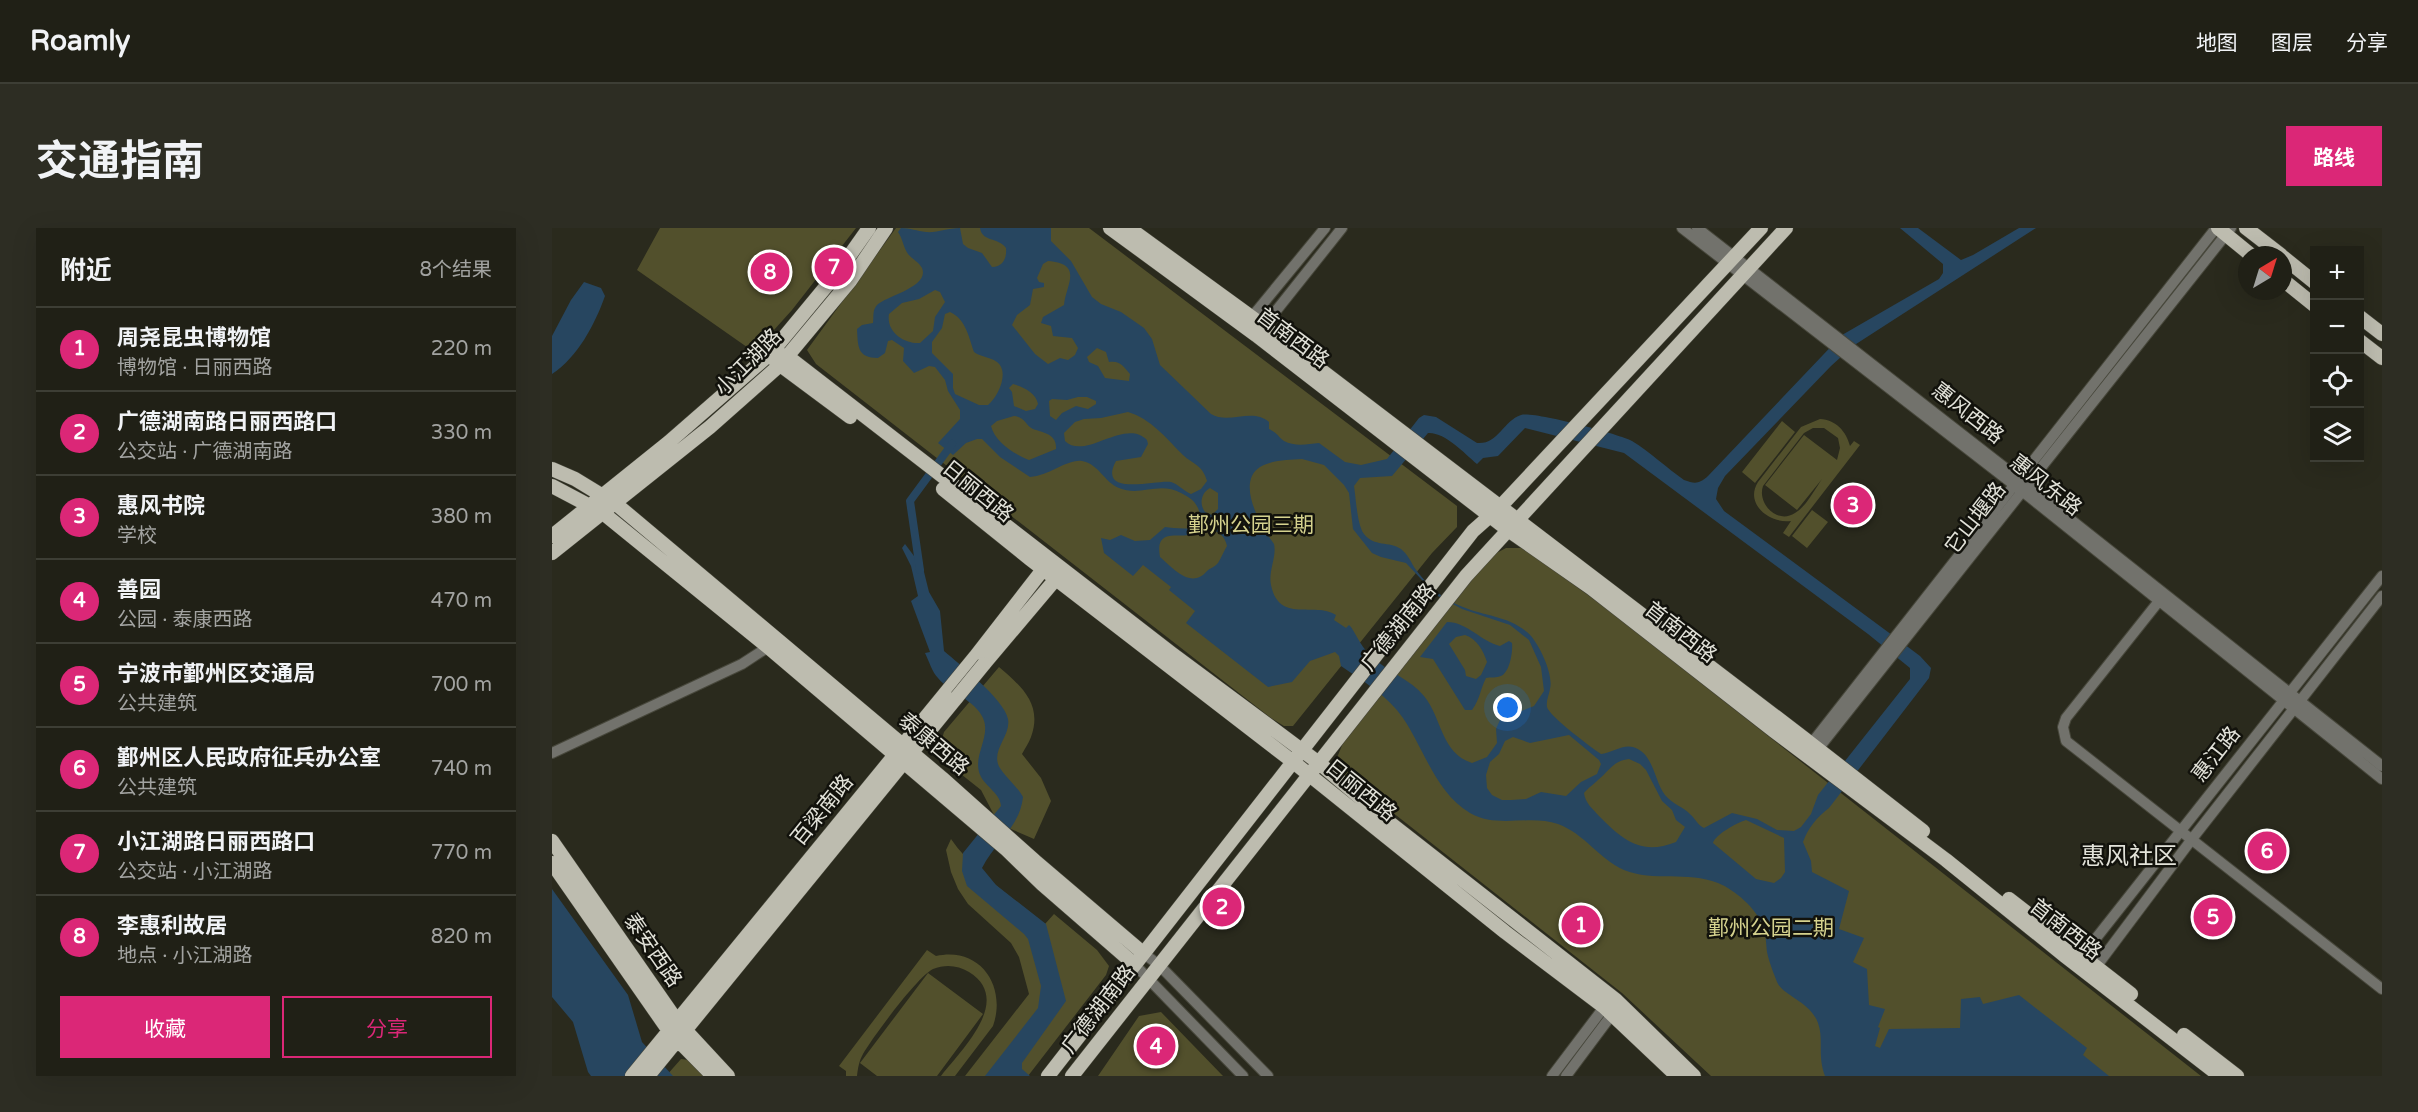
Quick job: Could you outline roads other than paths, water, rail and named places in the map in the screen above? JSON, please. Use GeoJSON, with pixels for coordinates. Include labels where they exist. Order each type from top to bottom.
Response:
{"type":"FeatureCollection","features":[{"type":"Feature","properties":{"kind":"main road","name":"小江湖路"},"geometry":{"type":"LineString","coordinates":[[597,510],[603,496],[721,399],[771,353],[838,272],[869,228]]}},
{"type":"Feature","properties":{"kind":"main road","name":"小江湖路"},"geometry":{"type":"LineString","coordinates":[[597,510],[616,504],[711,427],[784,360],[850,281],[886,228]]}},
{"type":"Feature","properties":{"kind":"main road","name":"首南西路"},"geometry":{"type":"LineString","coordinates":[[1110,228],[1260,331],[1495,512],[1815,746],[2237,1076]]}},
{"type":"Feature","properties":{"kind":"main road","name":"首南西路"},"geometry":{"type":"LineString","coordinates":[[1129,228],[1247,322]]}},
{"type":"Feature","properties":{"kind":"main road","name":"广德湖南路"},"geometry":{"type":"LineString","coordinates":[[1048,1076],[1296,755],[1473,531],[1495,512],[1761,228]]}},
{"type":"Feature","properties":{"kind":"main road","name":"广德湖南路"},"geometry":{"type":"LineString","coordinates":[[1072,1076],[1466,576],[1786,228]]}},
{"type":"Feature","properties":{"kind":"main road"},"geometry":{"type":"LineString","coordinates":[[2246,228],[2269,246]]}},
{"type":"Feature","properties":{"kind":"main road"},"geometry":{"type":"LineString","coordinates":[[2223,230],[2241,246]]}},
{"type":"Feature","properties":{"kind":"main road"},"geometry":{"type":"LineString","coordinates":[[2292,264],[2310,279]]}},
{"type":"Feature","properties":{"kind":"main road"},"geometry":{"type":"LineString","coordinates":[[2292,287],[2310,302]]}},
{"type":"Feature","properties":{"kind":"main road"},"geometry":{"type":"LineString","coordinates":[[2364,320],[2382,334]]}},
{"type":"Feature","properties":{"kind":"main road"},"geometry":{"type":"LineString","coordinates":[[2364,344],[2382,358]]}},
{"type":"Feature","properties":{"kind":"main road","name":"日丽西路"},"geometry":{"type":"LineString","coordinates":[[771,353],[784,360],[1296,755],[1319,763],[1612,1005],[1694,1076]]}},
{"type":"Feature","properties":{"kind":"main road","name":"泰康西路"},"geometry":{"type":"LineString","coordinates":[[552,469],[575,479],[616,504],[1010,846],[1134,964]]}},
{"type":"Feature","properties":{"kind":"main road","name":"泰康西路"},"geometry":{"type":"LineString","coordinates":[[552,486],[597,510],[903,754]]}},
{"type":"Feature","properties":{"kind":"main road"},"geometry":{"type":"LineString","coordinates":[[552,536],[597,510]]}},
{"type":"Feature","properties":{"kind":"main road"},"geometry":{"type":"LineString","coordinates":[[552,553],[597,510]]}},
{"type":"Feature","properties":{"kind":"main road","name":"首南西路"},"geometry":{"type":"LineString","coordinates":[[1513,525],[1774,731],[1946,860],[2220,1076]]}},
{"type":"Feature","properties":{"kind":"main road","name":"百梁南路"},"geometry":{"type":"LineString","coordinates":[[980,660],[1047,565]]}},
{"type":"Feature","properties":{"kind":"main road","name":"百梁南路"},"geometry":{"type":"LineString","coordinates":[[632,1076],[659,1053],[980,660],[1059,574]]}},
{"type":"Feature","properties":{"kind":"main road","name":"日丽西路"},"geometry":{"type":"LineString","coordinates":[[1296,755],[1309,775],[1505,932],[1612,1005],[1677,1076]]}},
{"type":"Feature","properties":{"kind":"main road","name":"泰安西路"},"geometry":{"type":"LineString","coordinates":[[552,841],[677,1030],[728,1076]]}},
{"type":"Feature","properties":{"kind":"main road","name":"泰康西路"},"geometry":{"type":"LineString","coordinates":[[1010,846],[1143,952]]}},
{"type":"Feature","properties":{"kind":"main road","name":"泰安西路"},"geometry":{"type":"LineString","coordinates":[[552,862],[712,1076]]}},
{"type":"Feature","properties":{"kind":"main road","name":"百梁南路"},"geometry":{"type":"LineString","coordinates":[[648,1076],[659,1053]]}},
{"type":"Feature","properties":{"kind":"street"},"geometry":{"type":"LineString","coordinates":[[1247,322],[1324,228]]}},
{"type":"Feature","properties":{"kind":"street"},"geometry":{"type":"LineString","coordinates":[[1260,331],[1342,228]]}},
{"type":"Feature","properties":{"kind":"street"},"geometry":{"type":"LineString","coordinates":[[1682,228],[1747,273]]}},
{"type":"Feature","properties":{"kind":"street"},"geometry":{"type":"LineString","coordinates":[[1697,228],[1731,261]]}},
{"type":"Feature","properties":{"kind":"street","name":"它山堰路"},"geometry":{"type":"LineString","coordinates":[[1815,746],[2223,230]]}},
{"type":"Feature","properties":{"kind":"street","name":"惠风东路"},"geometry":{"type":"LineString","coordinates":[[1747,273],[2021,484],[2163,597]]}},
{"type":"Feature","properties":{"kind":"street","name":"惠江路"},"geometry":{"type":"LineString","coordinates":[[2082,956],[2382,576]]}},
{"type":"Feature","properties":{"kind":"street","name":"惠江路"},"geometry":{"type":"LineString","coordinates":[[2096,967],[2192,839],[2382,596]]}},
{"type":"Feature","properties":{"kind":"street"},"geometry":{"type":"LineString","coordinates":[[2382,779],[2296,705],[2163,597],[2070,712],[2063,727],[2066,741],[2382,989]]}},
{"type":"Feature","properties":{"kind":"street"},"geometry":{"type":"LineString","coordinates":[[552,753],[742,664],[768,647]]}},
{"type":"Feature","properties":{"kind":"street"},"geometry":{"type":"LineString","coordinates":[[2296,705],[2382,766]]}},
{"type":"Feature","properties":{"kind":"street","name":"泰康西路"},"geometry":{"type":"LineString","coordinates":[[1143,952],[1159,965],[1268,1076]]}},
{"type":"Feature","properties":{"kind":"street","name":"泰康西路"},"geometry":{"type":"LineString","coordinates":[[1134,964],[1243,1076]]}},
{"type":"Feature","properties":{"kind":"street"},"geometry":{"type":"LineString","coordinates":[[1552,1076],[1612,1005]]}},
{"type":"Feature","properties":{"kind":"street"},"geometry":{"type":"LineString","coordinates":[[1566,1076],[1612,1005]]}},
{"type":"Feature","properties":{"kind":"water"},"geometry":{"type":"Polygon","coordinates":[[[901,228],[930,232],[960,228],[963,244],[982,253],[992,267],[1003,261],[1006,248],[999,242],[987,238],[980,228],[1051,228],[1051,241],[1071,261],[1092,297],[1101,304],[1121,312],[1144,328],[1152,339],[1160,365],[1211,414],[1225,418],[1255,416],[1262,418],[1269,422],[1269,429],[1284,441],[1297,445],[1319,443],[1345,462],[1361,465],[1387,459],[1419,418],[1424,415],[1436,417],[1477,443],[1484,443],[1495,437],[1515,418],[1529,415],[1576,424],[1632,441],[1684,480],[1694,483],[1708,476],[1842,335],[1939,279],[1943,273],[1943,264],[1900,228],[1918,228],[1961,260],[2019,228],[2036,228],[1853,346],[1725,476],[1718,488],[1716,499],[1724,511],[1920,656],[1931,668],[1929,678],[1829,808],[1813,823],[1803,842],[1811,861],[1812,872],[1849,891],[1839,929],[1864,938],[1853,962],[1867,969],[1869,1005],[1885,1009],[1878,1027],[1880,1028],[1875,1046],[1880,1048],[1889,1029],[1960,1028],[1961,999],[1980,997],[1983,1004],[2019,995],[2087,1048],[2083,1055],[2109,1076],[1825,1076],[1821,1061],[1818,1023],[1809,1009],[1780,987],[1768,956],[1760,919],[1738,895],[1725,886],[1706,879],[1635,874],[1624,870],[1607,860],[1568,828],[1558,824],[1536,820],[1492,820],[1470,813],[1448,794],[1439,782],[1411,730],[1397,710],[1375,689],[1341,666],[1339,656],[1335,652],[1310,661],[1292,682],[1268,687],[1186,623],[1195,611],[1169,590],[1171,587],[1143,565],[1133,576],[1104,553],[1101,538],[1110,540],[1121,535],[1135,541],[1150,540],[1165,527],[1184,529],[1196,526],[1200,517],[1198,508],[1189,497],[1165,488],[1134,491],[1119,488],[1109,482],[1093,466],[1082,461],[1030,477],[1000,457],[982,439],[966,443],[953,455],[938,443],[960,419],[960,410],[948,391],[945,380],[935,367],[929,366],[914,373],[903,361],[904,348],[892,340],[888,341],[885,353],[878,358],[866,356],[859,346],[857,329],[862,325],[873,323],[877,305],[914,286],[923,275],[922,268],[908,254],[898,232],[901,228]],[[1048,261],[1043,264],[1037,278],[1039,282],[1044,283],[1044,287],[1033,289],[1030,305],[1017,315],[1012,325],[1035,354],[1048,364],[1060,358],[1068,360],[1075,355],[1078,348],[1072,338],[1053,336],[1051,326],[1041,323],[1043,317],[1064,305],[1069,271],[1066,266],[1048,261]],[[935,290],[919,299],[902,303],[889,314],[890,326],[897,336],[920,343],[933,331],[935,317],[945,302],[940,292],[935,290]],[[950,312],[945,314],[942,328],[932,342],[932,353],[953,374],[955,394],[979,405],[988,405],[1003,378],[1001,366],[994,360],[974,352],[960,319],[950,312]],[[1097,348],[1087,357],[1089,362],[1098,366],[1105,378],[1129,381],[1130,374],[1124,367],[1116,362],[1109,362],[1106,352],[1097,348]],[[1013,384],[1009,388],[1012,392],[1014,406],[1026,411],[1035,409],[1038,404],[1029,391],[1013,384]],[[1087,397],[1049,401],[1050,416],[1056,420],[1062,413],[1076,406],[1088,409],[1096,404],[1096,401],[1087,397]],[[1128,412],[1075,422],[1064,433],[1065,441],[1073,446],[1083,446],[1128,433],[1138,434],[1147,440],[1148,444],[1141,457],[1116,461],[1112,472],[1114,479],[1121,483],[1171,482],[1191,494],[1201,489],[1207,481],[1199,467],[1185,457],[1157,429],[1136,415],[1128,412]],[[1018,417],[997,421],[991,426],[993,432],[1006,447],[1029,460],[1056,449],[1052,437],[1033,429],[1018,417]],[[1525,428],[1498,456],[1483,458],[1477,464],[1448,439],[1428,433],[1392,476],[1360,478],[1354,486],[1358,518],[1364,534],[1372,541],[1401,549],[1424,580],[1449,600],[1471,610],[1512,623],[1527,632],[1540,650],[1550,675],[1547,707],[1555,717],[1601,754],[1625,747],[1640,750],[1649,761],[1665,795],[1688,812],[1702,827],[1732,813],[1757,819],[1777,830],[1794,831],[1801,827],[1811,814],[1818,795],[1910,679],[1910,668],[1868,634],[1624,453],[1525,428]],[[1302,459],[1286,460],[1260,467],[1253,474],[1250,484],[1253,505],[1274,544],[1270,580],[1275,597],[1289,608],[1327,611],[1336,615],[1334,620],[1346,628],[1349,625],[1372,657],[1424,696],[1454,751],[1472,763],[1487,757],[1497,743],[1496,729],[1500,720],[1534,706],[1544,691],[1541,667],[1529,640],[1510,625],[1462,609],[1436,595],[1406,563],[1372,553],[1353,529],[1349,493],[1344,485],[1324,465],[1302,459]],[[1210,488],[1203,496],[1203,509],[1212,515],[1218,509],[1218,493],[1210,488]],[[1207,529],[1189,535],[1163,539],[1159,548],[1160,557],[1182,575],[1195,578],[1218,563],[1227,546],[1225,539],[1218,532],[1207,529]],[[1569,735],[1530,743],[1513,737],[1505,741],[1499,754],[1490,762],[1486,775],[1487,788],[1492,795],[1502,800],[1526,799],[1541,792],[1566,796],[1581,782],[1597,774],[1601,764],[1569,735]],[[1629,759],[1615,764],[1584,793],[1590,806],[1616,832],[1633,843],[1653,847],[1676,842],[1685,827],[1676,820],[1672,810],[1662,801],[1646,770],[1629,759]],[[1746,820],[1718,836],[1713,843],[1756,879],[1774,883],[1781,878],[1785,872],[1784,838],[1746,820]]]}},
{"type":"Feature","properties":{"kind":"water"},"geometry":{"type":"Polygon","coordinates":[[[584,282],[601,288],[605,296],[596,318],[578,349],[552,374],[552,336],[571,300],[584,282]]]}},
{"type":"Feature","properties":{"kind":"water"},"geometry":{"type":"Polygon","coordinates":[[[905,544],[923,568],[929,592],[940,611],[944,651],[990,692],[1005,711],[1008,719],[1007,731],[998,752],[998,764],[1023,797],[1021,808],[1012,826],[982,868],[996,885],[1046,924],[1066,1001],[1022,1063],[1022,1069],[1030,1076],[985,1076],[1038,1008],[1041,986],[1028,939],[967,886],[962,871],[963,853],[1001,806],[998,797],[979,772],[979,758],[985,731],[983,718],[974,706],[938,678],[925,653],[930,652],[911,601],[918,596],[911,566],[902,548],[905,544]]]}},
{"type":"Feature","properties":{"kind":"water"},"geometry":{"type":"Polygon","coordinates":[[[1447,622],[1461,625],[1493,644],[1500,646],[1509,641],[1512,643],[1507,670],[1499,677],[1486,678],[1472,710],[1465,710],[1433,659],[1420,657],[1447,622]],[[1465,635],[1456,637],[1449,644],[1465,670],[1466,676],[1476,679],[1481,675],[1487,662],[1479,646],[1465,635]]]}},
{"type":"Feature","properties":{"kind":"water"},"geometry":{"type":"Polygon","coordinates":[[[552,889],[628,995],[642,1042],[673,1076],[591,1076],[588,1072],[573,1022],[552,997],[552,889]]]}},
{"type":"Feature","properties":{"kind":"waterway"},"geometry":{"type":"LineString","coordinates":[[920,570],[910,501],[952,444]]}},
{"type":"Feature","properties":{"kind":"place","name":"小江湖路日丽西路口"},"geometry":{"type":"Point","coordinates":[834,267]}},
{"type":"Feature","properties":{"kind":"place","name":"李惠利故居"},"geometry":{"type":"Point","coordinates":[770,272]}},
{"type":"Feature","properties":{"kind":"place","name":"惠风书院"},"geometry":{"type":"Point","coordinates":[1853,505]}},
{"type":"Feature","properties":{"kind":"place","name":"鄞州区人民政府征兵办公室"},"geometry":{"type":"Point","coordinates":[2267,851]}},
{"type":"Feature","properties":{"kind":"place","name":"广德湖南路日丽西路口"},"geometry":{"type":"Point","coordinates":[1222,907]}},
{"type":"Feature","properties":{"kind":"place","name":"宁波市鄞州区交通局"},"geometry":{"type":"Point","coordinates":[2213,917]}},
{"type":"Feature","properties":{"kind":"place","name":"周尧昆虫博物馆"},"geometry":{"type":"Point","coordinates":[1581,925]}},
{"type":"Feature","properties":{"kind":"place","name":"善园"},"geometry":{"type":"Point","coordinates":[1156,1046]}},
{"type":"Feature","properties":{"kind":"district","name":"惠风社区"},"geometry":{"type":"Point","coordinates":[2129,856]}},
{"type":"Feature","properties":{"kind":"park label","name":"鄞州公园三期"},"geometry":{"type":"Point","coordinates":[1251,525]}},
{"type":"Feature","properties":{"kind":"park label","name":"鄞州公园二期"},"geometry":{"type":"Point","coordinates":[1771,928]}}]}
